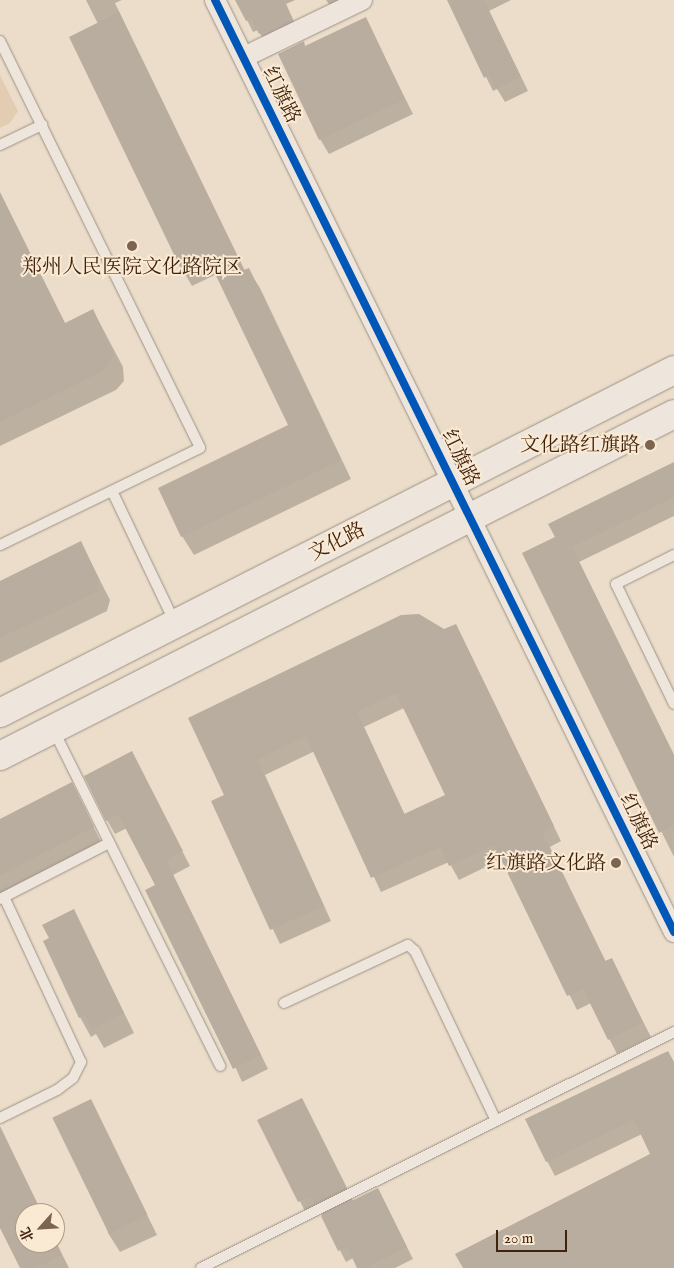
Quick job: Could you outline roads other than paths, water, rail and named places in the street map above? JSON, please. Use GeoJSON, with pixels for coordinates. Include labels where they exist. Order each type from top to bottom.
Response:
{"type":"FeatureCollection","features":[{"type":"Feature","properties":{"kind":"main road","name":"文化路"},"geometry":{"type":"LineString","coordinates":[[0,713],[674,370]]}},
{"type":"Feature","properties":{"kind":"main road","name":"文化路"},"geometry":{"type":"LineString","coordinates":[[0,756],[674,414]]}},
{"type":"Feature","properties":{"kind":"street","name":"红旗路"},"geometry":{"type":"LineString","coordinates":[[215,0],[674,932]]}},
{"type":"Feature","properties":{"kind":"street"},"geometry":{"type":"LineString","coordinates":[[244,57],[362,0]]}},
{"type":"Feature","properties":{"kind":"lane"},"geometry":{"type":"LineString","coordinates":[[0,41],[200,448],[0,544]]}},
{"type":"Feature","properties":{"kind":"lane"},"geometry":{"type":"LineString","coordinates":[[0,145],[42,125]]}},
{"type":"Feature","properties":{"kind":"lane"},"geometry":{"type":"LineString","coordinates":[[112,491],[176,624]]}},
{"type":"Feature","properties":{"kind":"lane"},"geometry":{"type":"LineString","coordinates":[[674,555],[616,584],[674,704]]}},
{"type":"Feature","properties":{"kind":"lane"},"geometry":{"type":"LineString","coordinates":[[53,730],[220,1066]]}},
{"type":"Feature","properties":{"kind":"lane"},"geometry":{"type":"LineString","coordinates":[[0,1118],[57,1090],[73,1078],[81,1062],[2,898],[109,843]]}},
{"type":"Feature","properties":{"kind":"lane"},"geometry":{"type":"LineString","coordinates":[[284,1003],[408,945],[415,951],[496,1121]]}},
{"type":"Feature","properties":{"kind":"lane"},"geometry":{"type":"LineString","coordinates":[[201,1268],[674,1032]]}},
{"type":"Feature","properties":{"kind":"place","name":"郑州人民医院文化路院区"},"geometry":{"type":"Point","coordinates":[132,246]}},
{"type":"Feature","properties":{"kind":"place","name":"文化路红旗路"},"geometry":{"type":"Point","coordinates":[650,445]}},
{"type":"Feature","properties":{"kind":"place","name":"红旗路文化路"},"geometry":{"type":"Point","coordinates":[616,863]}}]}
